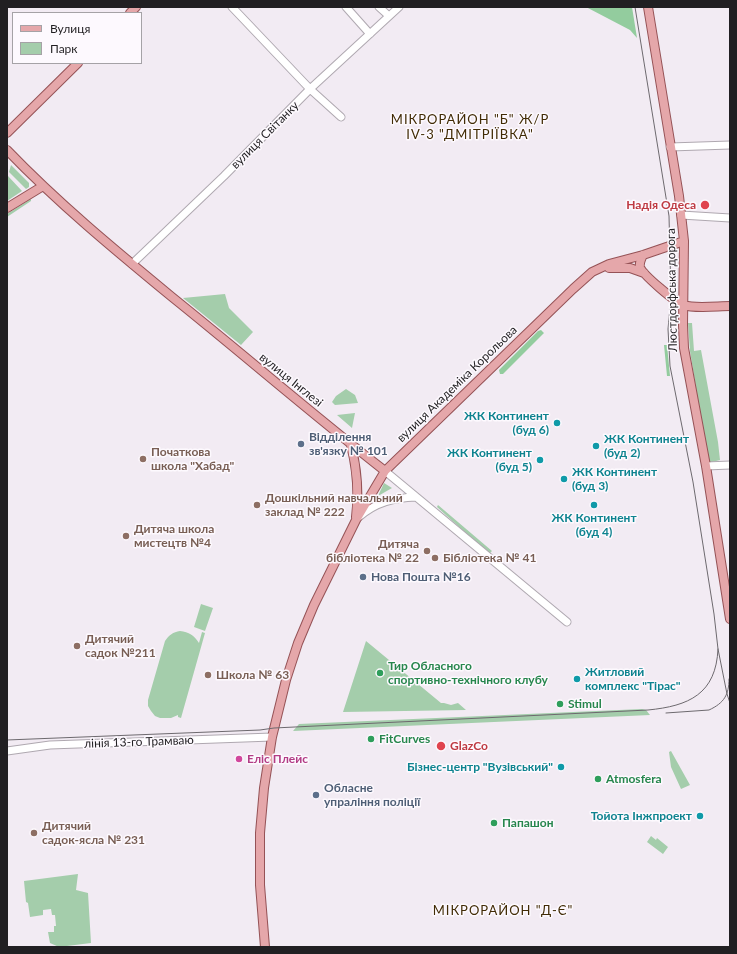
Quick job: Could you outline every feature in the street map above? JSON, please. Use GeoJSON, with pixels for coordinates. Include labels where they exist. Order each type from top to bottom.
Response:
{"type":"FeatureCollection","features":[{"type":"Feature","properties":{"kind":"main road","name":"Люстдорфська дорога"},"geometry":{"type":"LineString","coordinates":[[648,7],[684,241],[684,348],[726,578],[730,618]]}},
{"type":"Feature","properties":{"kind":"main road"},"geometry":{"type":"LineString","coordinates":[[7,132],[77,64]]}},
{"type":"Feature","properties":{"kind":"main road","name":"вулиця Інглезі"},"geometry":{"type":"LineString","coordinates":[[7,150],[68,209],[132,264],[351,445],[385,471]]}},
{"type":"Feature","properties":{"kind":"main road"},"geometry":{"type":"LineString","coordinates":[[7,208],[43,186]]}},
{"type":"Feature","properties":{"kind":"main road","name":"вулиця Академіка Корольова"},"geometry":{"type":"LineString","coordinates":[[265,947],[260,885],[260,833],[264,788],[272,737],[286,680],[311,610],[356,520],[385,471],[592,272],[609,264],[643,255],[684,241]]}},
{"type":"Feature","properties":{"kind":"main road"},"geometry":{"type":"LineString","coordinates":[[643,255],[640,262],[640,268],[671,298],[684,305],[730,306]]}},
{"type":"Feature","properties":{"kind":"main road"},"geometry":{"type":"LineString","coordinates":[[599,269],[617,267],[630,268],[644,273]]}},
{"type":"Feature","properties":{"kind":"main road"},"geometry":{"type":"LineString","coordinates":[[351,445],[358,480],[356,520]]}},
{"type":"Feature","properties":{"kind":"street"},"geometry":{"type":"LineString","coordinates":[[232,7],[310,89],[341,117]]}},
{"type":"Feature","properties":{"kind":"street"},"geometry":{"type":"LineString","coordinates":[[346,7],[370,34]]}},
{"type":"Feature","properties":{"kind":"street"},"geometry":{"type":"LineString","coordinates":[[379,7],[388,16]]}},
{"type":"Feature","properties":{"kind":"street","name":"вулиця Світанку"},"geometry":{"type":"LineString","coordinates":[[132,264],[224,176],[310,89],[399,7]]}},
{"type":"Feature","properties":{"kind":"street"},"geometry":{"type":"LineString","coordinates":[[670,147],[730,145]]}},
{"type":"Feature","properties":{"kind":"street"},"geometry":{"type":"LineString","coordinates":[[681,214],[730,218]]}},
{"type":"Feature","properties":{"kind":"street"},"geometry":{"type":"LineString","coordinates":[[706,466],[730,465]]}},
{"type":"Feature","properties":{"kind":"street","name":"вулиця Інглезі"},"geometry":{"type":"LineString","coordinates":[[385,471],[567,622]]}},
{"type":"Feature","properties":{"kind":"street"},"geometry":{"type":"LineString","coordinates":[[356,520],[376,505],[388,500],[416,497]]}},
{"type":"Feature","properties":{"kind":"street","name":"лінія 13-го Трамваю"},"geometry":{"type":"LineString","coordinates":[[7,751],[50,745],[272,737]]}},
{"type":"Feature","properties":{"kind":"green space"},"geometry":{"type":"Polygon","coordinates":[[[586,7],[632,7],[637,38],[630,30],[586,7]]]}},
{"type":"Feature","properties":{"kind":"green space"},"geometry":{"type":"Polygon","coordinates":[[[11,165],[29,183],[29,187],[26,189],[9,172],[11,165]]]}},
{"type":"Feature","properties":{"kind":"green space"},"geometry":{"type":"Polygon","coordinates":[[[8,176],[22,191],[7,201],[7,181],[8,176]]]}},
{"type":"Feature","properties":{"kind":"green space"},"geometry":{"type":"Polygon","coordinates":[[[31,199],[31,201],[7,217],[7,214],[31,199]]]}},
{"type":"Feature","properties":{"kind":"green space"},"geometry":{"type":"Polygon","coordinates":[[[225,294],[229,308],[253,332],[241,345],[183,298],[225,294]]]}},
{"type":"Feature","properties":{"kind":"green space"},"geometry":{"type":"Polygon","coordinates":[[[688,323],[692,323],[694,351],[701,350],[718,442],[720,460],[708,463],[690,351],[688,323]]]}},
{"type":"Feature","properties":{"kind":"green space"},"geometry":{"type":"Polygon","coordinates":[[[541,330],[544,333],[503,374],[500,374],[499,370],[538,331],[541,330]]]}},
{"type":"Feature","properties":{"kind":"green space"},"geometry":{"type":"Polygon","coordinates":[[[664,345],[667,345],[670,376],[667,376],[664,345]]]}},
{"type":"Feature","properties":{"kind":"green space"},"geometry":{"type":"Polygon","coordinates":[[[346,389],[355,395],[358,403],[335,405],[332,402],[336,396],[346,389]]]}},
{"type":"Feature","properties":{"kind":"green space"},"geometry":{"type":"Polygon","coordinates":[[[355,413],[352,428],[337,415],[355,413]]]}},
{"type":"Feature","properties":{"kind":"green space"},"geometry":{"type":"Polygon","coordinates":[[[384,483],[392,488],[378,496],[384,483]]]}},
{"type":"Feature","properties":{"kind":"green space"},"geometry":{"type":"Polygon","coordinates":[[[438,505],[492,551],[489,554],[437,507],[438,505]]]}},
{"type":"Feature","properties":{"kind":"green space"},"geometry":{"type":"Polygon","coordinates":[[[201,604],[213,608],[205,631],[194,627],[201,604]]]}},
{"type":"Feature","properties":{"kind":"green space"},"geometry":{"type":"Polygon","coordinates":[[[180,631],[191,634],[199,643],[202,632],[205,633],[181,718],[178,717],[178,715],[171,718],[160,718],[155,716],[151,711],[148,706],[148,700],[165,641],[171,634],[180,631]]]}},
{"type":"Feature","properties":{"kind":"green space","name":"Тир Обласного спортивно-технічного клубу"},"geometry":{"type":"Polygon","coordinates":[[[366,641],[441,703],[451,705],[458,703],[466,710],[343,712],[366,641]]]}},
{"type":"Feature","properties":{"kind":"green space"},"geometry":{"type":"Polygon","coordinates":[[[646,710],[650,715],[293,731],[299,724],[646,710]]]}},
{"type":"Feature","properties":{"kind":"green space"},"geometry":{"type":"Polygon","coordinates":[[[671,751],[690,785],[681,789],[671,767],[669,752],[671,751]]]}},
{"type":"Feature","properties":{"kind":"green space"},"geometry":{"type":"Polygon","coordinates":[[[651,836],[656,840],[657,838],[668,847],[663,854],[647,842],[651,836]]]}},
{"type":"Feature","properties":{"kind":"green space"},"geometry":{"type":"Polygon","coordinates":[[[78,874],[76,890],[88,893],[91,943],[59,947],[50,943],[48,932],[54,932],[54,926],[56,926],[55,915],[52,915],[51,909],[43,910],[43,915],[30,917],[28,903],[26,902],[24,881],[78,874]]]}},
{"type":"Feature","properties":{"kind":"tram line"},"geometry":{"type":"LineString","coordinates":[[635,7],[669,216],[671,297],[668,329],[670,366],[693,482],[714,614],[718,649],[730,703]]}},
{"type":"Feature","properties":{"kind":"tram line"},"geometry":{"type":"LineString","coordinates":[[7,740],[260,730],[274,728],[648,710],[676,705],[688,701],[698,695],[706,687],[712,677],[718,649]]}},
{"type":"Feature","properties":{"kind":"tram line"},"geometry":{"type":"LineString","coordinates":[[666,713],[709,710],[725,698],[728,690],[729,679]]}},
{"type":"Feature","properties":{"kind":"place","name":"Надія Одеса"},"geometry":{"type":"Point","coordinates":[705,205]}},
{"type":"Feature","properties":{"kind":"place","name":"ЖК Континент (буд 6)"},"geometry":{"type":"Point","coordinates":[557,423]}},
{"type":"Feature","properties":{"kind":"place","name":"Відділення зв'язку № 101"},"geometry":{"type":"Point","coordinates":[301,444]}},
{"type":"Feature","properties":{"kind":"place","name":"ЖК Континент (буд 2)"},"geometry":{"type":"Point","coordinates":[596,446]}},
{"type":"Feature","properties":{"kind":"place","name":"Початкова школа \"Хабад\""},"geometry":{"type":"Point","coordinates":[143,459]}},
{"type":"Feature","properties":{"kind":"place","name":"ЖК Континент (буд 5)"},"geometry":{"type":"Point","coordinates":[540,460]}},
{"type":"Feature","properties":{"kind":"place","name":"ЖК Континент (буд 3)"},"geometry":{"type":"Point","coordinates":[564,479]}},
{"type":"Feature","properties":{"kind":"place","name":"Дошкільний навчальний заклад № 222"},"geometry":{"type":"Point","coordinates":[257,505]}},
{"type":"Feature","properties":{"kind":"place","name":"ЖК Континент (буд 4)"},"geometry":{"type":"Point","coordinates":[594,505]}},
{"type":"Feature","properties":{"kind":"place","name":"Дитяча школа мистецтв №4"},"geometry":{"type":"Point","coordinates":[126,536]}},
{"type":"Feature","properties":{"kind":"place","name":"Дитяча бібліотека № 22"},"geometry":{"type":"Point","coordinates":[427,551]}},
{"type":"Feature","properties":{"kind":"place","name":"Бібліотека № 41"},"geometry":{"type":"Point","coordinates":[435,558]}},
{"type":"Feature","properties":{"kind":"place","name":"Нова Пошта №16"},"geometry":{"type":"Point","coordinates":[363,577]}},
{"type":"Feature","properties":{"kind":"place","name":"Дитячий садок №211"},"geometry":{"type":"Point","coordinates":[77,646]}},
{"type":"Feature","properties":{"kind":"place","name":"Тир Обласного спортивно-технічного клубу"},"geometry":{"type":"Point","coordinates":[380,673]}},
{"type":"Feature","properties":{"kind":"place","name":"Школа № 63"},"geometry":{"type":"Point","coordinates":[208,675]}},
{"type":"Feature","properties":{"kind":"place","name":"Житловий комплекс \"Тірас\""},"geometry":{"type":"Point","coordinates":[577,679]}},
{"type":"Feature","properties":{"kind":"place","name":"Stimul"},"geometry":{"type":"Point","coordinates":[560,704]}},
{"type":"Feature","properties":{"kind":"place","name":"FitCurves"},"geometry":{"type":"Point","coordinates":[371,739]}},
{"type":"Feature","properties":{"kind":"place","name":"GlazCo"},"geometry":{"type":"Point","coordinates":[441,746]}},
{"type":"Feature","properties":{"kind":"place","name":"Еліс Плейс"},"geometry":{"type":"Point","coordinates":[239,759]}},
{"type":"Feature","properties":{"kind":"place","name":"Бізнес-центр \"Вузівський\""},"geometry":{"type":"Point","coordinates":[561,767]}},
{"type":"Feature","properties":{"kind":"place","name":"Atmosfera"},"geometry":{"type":"Point","coordinates":[598,779]}},
{"type":"Feature","properties":{"kind":"place","name":"Обласне упраління поліції"},"geometry":{"type":"Point","coordinates":[316,795]}},
{"type":"Feature","properties":{"kind":"place","name":"Тойота Інжпроект"},"geometry":{"type":"Point","coordinates":[700,816]}},
{"type":"Feature","properties":{"kind":"place","name":"Папашон"},"geometry":{"type":"Point","coordinates":[494,823]}},
{"type":"Feature","properties":{"kind":"place","name":"Дитячий садок-ясла № 231"},"geometry":{"type":"Point","coordinates":[34,833]}},
{"type":"Feature","properties":{"kind":"district","name":"МІКРОРАЙОН \"Б\" Ж/Р IV-3 \"ДМІТРІЇВКА\""},"geometry":{"type":"Point","coordinates":[470,128]}},
{"type":"Feature","properties":{"kind":"district","name":"МІКРОРАЙОН \"Д-Є\""},"geometry":{"type":"Point","coordinates":[503,911]}}]}
